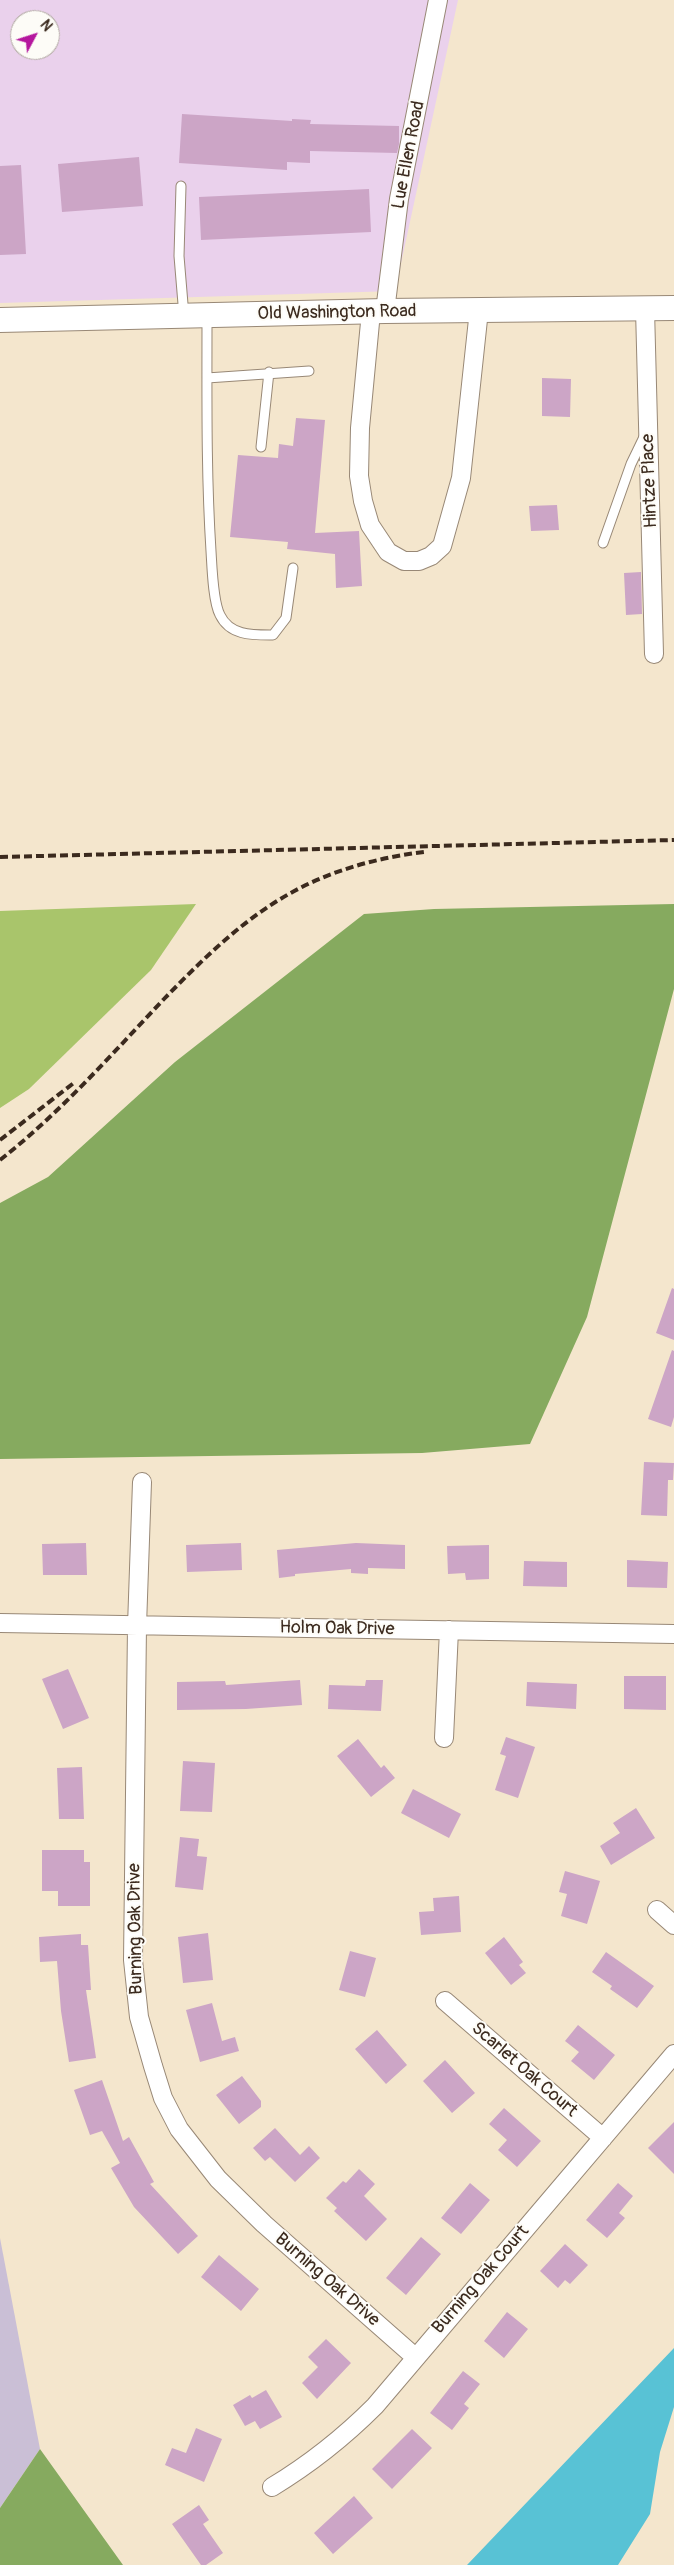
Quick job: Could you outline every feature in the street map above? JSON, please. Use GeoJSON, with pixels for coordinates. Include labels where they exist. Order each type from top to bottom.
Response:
{"type":"FeatureCollection","features":[{"type":"Feature","properties":{"kind":"main road","name":"Old Washington Road"},"geometry":{"type":"LineString","coordinates":[[0,320],[674,308]]}},
{"type":"Feature","properties":{"kind":"street","name":"Lue Ellen Road"},"geometry":{"type":"LineString","coordinates":[[438,0],[378,312],[360,428],[359,476],[363,501],[370,525],[388,552],[404,561],[419,561],[431,556],[442,546],[461,478],[479,310]]}},
{"type":"Feature","properties":{"kind":"street","name":"Hintze Place"},"geometry":{"type":"LineString","coordinates":[[645,309],[654,654]]}},
{"type":"Feature","properties":{"kind":"street","name":"Burning Oak Drive"},"geometry":{"type":"LineString","coordinates":[[142,1482],[137,1626],[133,1960],[139,2017],[163,2098],[189,2143],[218,2179],[264,2224],[415,2358]]}},
{"type":"Feature","properties":{"kind":"street","name":"Holm Oak Drive"},"geometry":{"type":"LineString","coordinates":[[0,1623],[674,1634]]}},
{"type":"Feature","properties":{"kind":"street"},"geometry":{"type":"LineString","coordinates":[[444,1738],[449,1630]]}},
{"type":"Feature","properties":{"kind":"street"},"geometry":{"type":"LineString","coordinates":[[657,1910],[674,1925]]}},
{"type":"Feature","properties":{"kind":"street","name":"Scarlet Oak Court"},"geometry":{"type":"LineString","coordinates":[[445,2002],[603,2138]]}},
{"type":"Feature","properties":{"kind":"street","name":"Burning Oak Court"},"geometry":{"type":"LineString","coordinates":[[272,2487],[299,2471],[355,2426],[375,2406],[674,2054]]}},
{"type":"Feature","properties":{"kind":"lane"},"geometry":{"type":"LineString","coordinates":[[181,186],[179,256],[196,316],[207,378],[207,492],[213,579],[219,615],[230,628],[248,636],[273,635],[286,618],[293,568]]}},
{"type":"Feature","properties":{"kind":"lane"},"geometry":{"type":"LineString","coordinates":[[207,378],[239,377],[269,372],[309,371]]}},
{"type":"Feature","properties":{"kind":"lane"},"geometry":{"type":"LineString","coordinates":[[261,447],[269,372]]}},
{"type":"Feature","properties":{"kind":"lane"},"geometry":{"type":"LineString","coordinates":[[603,543],[631,464],[648,428]]}},
{"type":"Feature","properties":{"kind":"shaded area"},"geometry":{"type":"Polygon","coordinates":[[[0,0],[458,0],[395,291],[0,303],[0,0]]]}},
{"type":"Feature","properties":{"kind":"shaded area"},"geometry":{"type":"Polygon","coordinates":[[[0,2238],[40,2449],[0,2508],[0,2238]]]}},
{"type":"Feature","properties":{"kind":"green space"},"geometry":{"type":"Polygon","coordinates":[[[196,904],[151,970],[29,1089],[0,1108],[0,911],[196,904]]]}},
{"type":"Feature","properties":{"kind":"green space"},"geometry":{"type":"Polygon","coordinates":[[[674,904],[674,989],[587,1317],[530,1444],[422,1453],[0,1459],[0,1203],[48,1177],[175,1062],[364,914],[434,909],[674,904]]]}},
{"type":"Feature","properties":{"kind":"green space"},"geometry":{"type":"Polygon","coordinates":[[[40,2449],[123,2565],[0,2565],[0,2508],[40,2449]]]}},
{"type":"Feature","properties":{"kind":"water"},"geometry":{"type":"Polygon","coordinates":[[[674,2348],[674,2407],[660,2452],[650,2514],[618,2565],[467,2565],[674,2348]]]}},
{"type":"Feature","properties":{"kind":"building"},"geometry":{"type":"Polygon","coordinates":[[[182,114],[292,121],[292,119],[311,120],[310,124],[399,126],[399,144],[397,153],[310,151],[310,163],[287,162],[287,170],[179,163],[182,114]]]}},
{"type":"Feature","properties":{"kind":"building"},"geometry":{"type":"Polygon","coordinates":[[[139,157],[143,206],[62,212],[58,164],[139,157]]]}},
{"type":"Feature","properties":{"kind":"building"},"geometry":{"type":"Polygon","coordinates":[[[21,165],[26,254],[0,255],[0,166],[21,165]]]}},
{"type":"Feature","properties":{"kind":"building"},"geometry":{"type":"Polygon","coordinates":[[[369,189],[371,232],[201,240],[199,197],[369,189]]]}},
{"type":"Feature","properties":{"kind":"building"},"geometry":{"type":"Polygon","coordinates":[[[542,378],[571,379],[570,417],[542,416],[542,378]]]}},
{"type":"Feature","properties":{"kind":"building"},"geometry":{"type":"Polygon","coordinates":[[[296,418],[325,420],[315,533],[359,531],[362,586],[336,588],[335,554],[287,549],[288,542],[230,537],[238,455],[278,458],[279,444],[293,446],[296,418]]]}},
{"type":"Feature","properties":{"kind":"building"},"geometry":{"type":"Polygon","coordinates":[[[557,505],[559,530],[531,531],[529,506],[557,505]]]}},
{"type":"Feature","properties":{"kind":"building"},"geometry":{"type":"Polygon","coordinates":[[[641,572],[642,614],[626,615],[624,573],[641,572]]]}},
{"type":"Feature","properties":{"kind":"building"},"geometry":{"type":"Polygon","coordinates":[[[672,1288],[674,1289],[674,1340],[656,1333],[672,1288]]]}},
{"type":"Feature","properties":{"kind":"building"},"geometry":{"type":"Polygon","coordinates":[[[672,1350],[674,1351],[674,1417],[671,1427],[648,1419],[672,1350]]]}},
{"type":"Feature","properties":{"kind":"building"},"geometry":{"type":"Polygon","coordinates":[[[644,1462],[674,1463],[673,1480],[668,1480],[667,1516],[641,1515],[644,1462]]]}},
{"type":"Feature","properties":{"kind":"building"},"geometry":{"type":"Polygon","coordinates":[[[86,1543],[87,1575],[43,1575],[42,1544],[86,1543]]]}},
{"type":"Feature","properties":{"kind":"building"},"geometry":{"type":"Polygon","coordinates":[[[241,1543],[242,1570],[187,1572],[186,1545],[241,1543]]]}},
{"type":"Feature","properties":{"kind":"building"},"geometry":{"type":"Polygon","coordinates":[[[356,1543],[405,1545],[405,1569],[368,1568],[368,1574],[351,1573],[351,1569],[295,1574],[295,1576],[279,1578],[277,1550],[356,1543]]]}},
{"type":"Feature","properties":{"kind":"building"},"geometry":{"type":"Polygon","coordinates":[[[489,1545],[489,1579],[466,1580],[465,1573],[448,1574],[447,1546],[489,1545]]]}},
{"type":"Feature","properties":{"kind":"building"},"geometry":{"type":"Polygon","coordinates":[[[627,1560],[668,1562],[667,1588],[627,1587],[627,1560]]]}},
{"type":"Feature","properties":{"kind":"building"},"geometry":{"type":"Polygon","coordinates":[[[524,1561],[567,1562],[567,1587],[523,1586],[524,1561]]]}},
{"type":"Feature","properties":{"kind":"building"},"geometry":{"type":"Polygon","coordinates":[[[68,1669],[89,1718],[63,1729],[42,1679],[68,1669]]]}},
{"type":"Feature","properties":{"kind":"building"},"geometry":{"type":"Polygon","coordinates":[[[624,1676],[666,1676],[666,1710],[624,1709],[624,1676]]]}},
{"type":"Feature","properties":{"kind":"building"},"geometry":{"type":"Polygon","coordinates":[[[300,1680],[302,1705],[246,1709],[177,1710],[177,1682],[225,1681],[226,1685],[300,1680]]]}},
{"type":"Feature","properties":{"kind":"building"},"geometry":{"type":"Polygon","coordinates":[[[366,1680],[383,1680],[381,1711],[328,1709],[329,1685],[365,1686],[366,1680]]]}},
{"type":"Feature","properties":{"kind":"building"},"geometry":{"type":"Polygon","coordinates":[[[527,1682],[577,1684],[576,1709],[526,1706],[527,1682]]]}},
{"type":"Feature","properties":{"kind":"building"},"geometry":{"type":"Polygon","coordinates":[[[506,1737],[535,1747],[518,1798],[495,1790],[506,1756],[500,1754],[506,1737]]]}},
{"type":"Feature","properties":{"kind":"building"},"geometry":{"type":"Polygon","coordinates":[[[358,1739],[381,1768],[384,1765],[395,1778],[371,1797],[337,1756],[358,1739]]]}},
{"type":"Feature","properties":{"kind":"building"},"geometry":{"type":"Polygon","coordinates":[[[183,1761],[215,1763],[212,1812],[180,1811],[183,1761]]]}},
{"type":"Feature","properties":{"kind":"building"},"geometry":{"type":"Polygon","coordinates":[[[82,1767],[84,1819],[59,1819],[57,1768],[82,1767]]]}},
{"type":"Feature","properties":{"kind":"building"},"geometry":{"type":"Polygon","coordinates":[[[413,1789],[461,1814],[449,1838],[401,1813],[413,1789]]]}},
{"type":"Feature","properties":{"kind":"building"},"geometry":{"type":"Polygon","coordinates":[[[636,1808],[655,1838],[611,1865],[600,1846],[620,1833],[613,1823],[636,1808]]]}},
{"type":"Feature","properties":{"kind":"building"},"geometry":{"type":"Polygon","coordinates":[[[180,1837],[199,1839],[197,1856],[207,1857],[203,1890],[175,1887],[180,1837]]]}},
{"type":"Feature","properties":{"kind":"building"},"geometry":{"type":"Polygon","coordinates":[[[42,1850],[84,1850],[84,1862],[90,1862],[90,1906],[58,1906],[58,1891],[42,1891],[42,1850]]]}},
{"type":"Feature","properties":{"kind":"building"},"geometry":{"type":"Polygon","coordinates":[[[565,1871],[600,1881],[587,1924],[561,1916],[567,1894],[559,1892],[565,1871]]]}},
{"type":"Feature","properties":{"kind":"building"},"geometry":{"type":"Polygon","coordinates":[[[459,1896],[461,1932],[421,1935],[419,1912],[434,1911],[433,1898],[459,1896]]]}},
{"type":"Feature","properties":{"kind":"building"},"geometry":{"type":"Polygon","coordinates":[[[208,1933],[213,1980],[183,1983],[178,1937],[208,1933]]]}},
{"type":"Feature","properties":{"kind":"building"},"geometry":{"type":"Polygon","coordinates":[[[81,1934],[81,1945],[88,1945],[91,1990],[86,1990],[96,2058],[69,2062],[61,2011],[57,1961],[40,1962],[39,1937],[81,1934]]]}},
{"type":"Feature","properties":{"kind":"building"},"geometry":{"type":"Polygon","coordinates":[[[504,1937],[523,1962],[519,1965],[526,1973],[511,1985],[485,1953],[504,1937]]]}},
{"type":"Feature","properties":{"kind":"building"},"geometry":{"type":"Polygon","coordinates":[[[350,1951],[376,1958],[365,1997],[339,1990],[350,1951]]]}},
{"type":"Feature","properties":{"kind":"building"},"geometry":{"type":"Polygon","coordinates":[[[606,1952],[654,1986],[637,2008],[610,1989],[612,1986],[592,1972],[606,1952]]]}},
{"type":"Feature","properties":{"kind":"building"},"geometry":{"type":"Polygon","coordinates":[[[212,2003],[222,2041],[235,2037],[239,2051],[200,2062],[186,2010],[212,2003]]]}},
{"type":"Feature","properties":{"kind":"building"},"geometry":{"type":"Polygon","coordinates":[[[578,2025],[615,2055],[594,2080],[571,2061],[579,2052],[565,2041],[578,2025]]]}},
{"type":"Feature","properties":{"kind":"building"},"geometry":{"type":"Polygon","coordinates":[[[377,2030],[407,2065],[386,2084],[355,2049],[377,2030]]]}},
{"type":"Feature","properties":{"kind":"building"},"geometry":{"type":"Polygon","coordinates":[[[445,2060],[475,2093],[452,2113],[423,2081],[445,2060]]]}},
{"type":"Feature","properties":{"kind":"building"},"geometry":{"type":"Polygon","coordinates":[[[242,2076],[261,2101],[261,2107],[239,2124],[216,2095],[242,2076]]]}},
{"type":"Feature","properties":{"kind":"building"},"geometry":{"type":"Polygon","coordinates":[[[102,2080],[123,2141],[129,2137],[154,2182],[150,2184],[198,2236],[178,2254],[134,2207],[111,2168],[120,2163],[102,2131],[90,2135],[74,2090],[102,2080]]]}},
{"type":"Feature","properties":{"kind":"building"},"geometry":{"type":"Polygon","coordinates":[[[504,2108],[541,2141],[517,2167],[498,2150],[507,2140],[489,2124],[504,2108]]]}},
{"type":"Feature","properties":{"kind":"building"},"geometry":{"type":"Polygon","coordinates":[[[674,2122],[674,2174],[648,2148],[674,2122]]]}},
{"type":"Feature","properties":{"kind":"building"},"geometry":{"type":"Polygon","coordinates":[[[275,2128],[300,2155],[309,2146],[320,2158],[295,2182],[270,2157],[265,2161],[253,2148],[275,2128]]]}},
{"type":"Feature","properties":{"kind":"building"},"geometry":{"type":"Polygon","coordinates":[[[359,2169],[375,2184],[364,2196],[387,2219],[366,2241],[334,2211],[337,2208],[326,2198],[343,2181],[346,2183],[359,2169]]]}},
{"type":"Feature","properties":{"kind":"building"},"geometry":{"type":"Polygon","coordinates":[[[470,2183],[490,2200],[461,2234],[441,2218],[470,2183]]]}},
{"type":"Feature","properties":{"kind":"building"},"geometry":{"type":"Polygon","coordinates":[[[618,2183],[633,2196],[619,2213],[625,2218],[607,2238],[586,2220],[618,2183]]]}},
{"type":"Feature","properties":{"kind":"building"},"geometry":{"type":"Polygon","coordinates":[[[421,2237],[441,2254],[406,2295],[386,2278],[421,2237]]]}},
{"type":"Feature","properties":{"kind":"building"},"geometry":{"type":"Polygon","coordinates":[[[565,2244],[588,2265],[570,2284],[565,2280],[558,2288],[540,2271],[565,2244]]]}},
{"type":"Feature","properties":{"kind":"building"},"geometry":{"type":"Polygon","coordinates":[[[219,2255],[259,2289],[241,2311],[201,2277],[219,2255]]]}},
{"type":"Feature","properties":{"kind":"building"},"geometry":{"type":"Polygon","coordinates":[[[507,2312],[528,2329],[504,2358],[484,2341],[507,2312]]]}},
{"type":"Feature","properties":{"kind":"building"},"geometry":{"type":"Polygon","coordinates":[[[326,2339],[351,2363],[317,2399],[302,2383],[318,2367],[308,2357],[326,2339]]]}},
{"type":"Feature","properties":{"kind":"building"},"geometry":{"type":"Polygon","coordinates":[[[463,2371],[480,2384],[464,2404],[469,2408],[452,2430],[430,2413],[463,2371]]]}},
{"type":"Feature","properties":{"kind":"building"},"geometry":{"type":"Polygon","coordinates":[[[266,2390],[282,2417],[260,2429],[255,2421],[245,2426],[233,2405],[250,2395],[252,2398],[266,2390]]]}},
{"type":"Feature","properties":{"kind":"building"},"geometry":{"type":"Polygon","coordinates":[[[196,2428],[222,2439],[204,2482],[165,2465],[172,2448],[186,2453],[196,2428]]]}},
{"type":"Feature","properties":{"kind":"building"},"geometry":{"type":"Polygon","coordinates":[[[412,2429],[432,2448],[392,2489],[372,2469],[412,2429]]]}},
{"type":"Feature","properties":{"kind":"building"},"geometry":{"type":"Polygon","coordinates":[[[354,2496],[373,2518],[333,2554],[314,2533],[354,2496]]]}},
{"type":"Feature","properties":{"kind":"building"},"geometry":{"type":"Polygon","coordinates":[[[199,2505],[209,2520],[203,2524],[223,2553],[206,2565],[201,2565],[172,2524],[199,2505]]]}},
{"type":"Feature","properties":{"kind":"railway"},"geometry":{"type":"LineString","coordinates":[[0,857],[674,840]]}},
{"type":"Feature","properties":{"kind":"railway"},"geometry":{"type":"LineString","coordinates":[[0,1160],[65,1103],[164,999],[245,923],[282,898],[331,874],[377,860],[424,852]]}},
{"type":"Feature","properties":{"kind":"railway"},"geometry":{"type":"LineString","coordinates":[[0,1140],[75,1082]]}}]}
